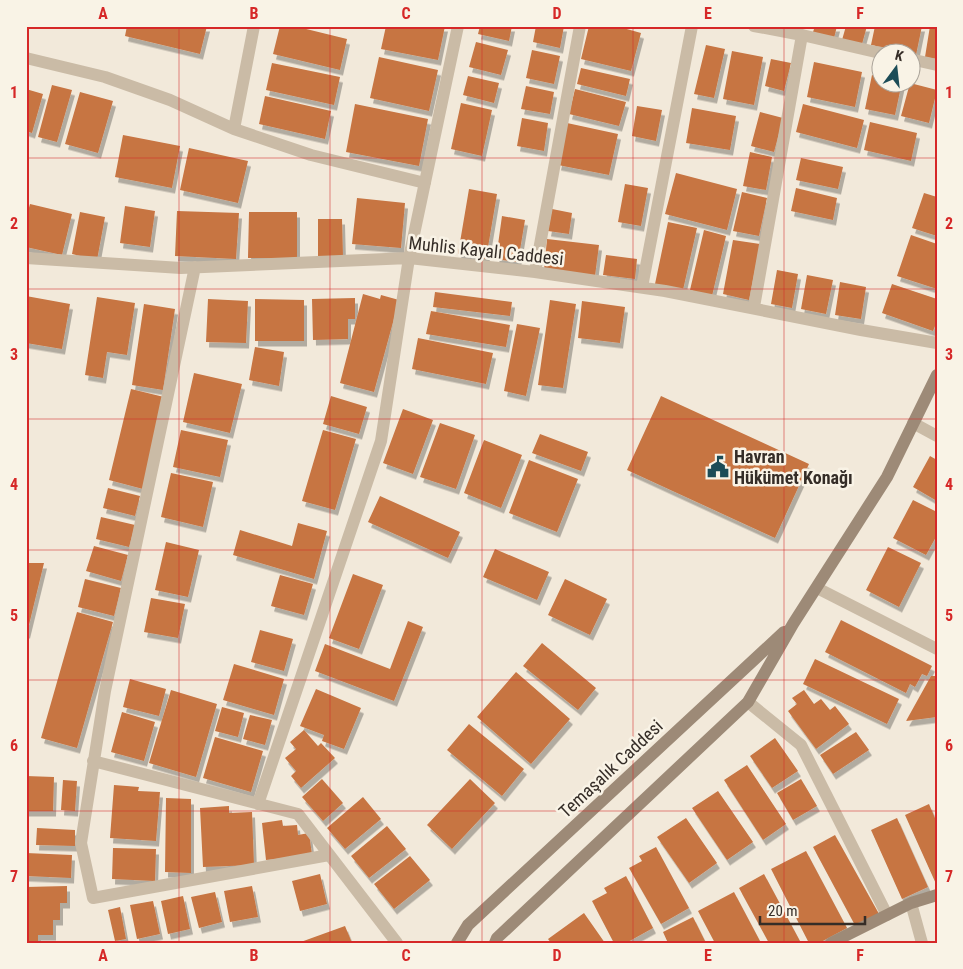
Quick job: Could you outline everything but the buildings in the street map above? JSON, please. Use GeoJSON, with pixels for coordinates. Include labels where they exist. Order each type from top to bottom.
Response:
{"type":"FeatureCollection","features":[{"type":"Feature","properties":{"kind":"street"},"geometry":{"type":"LineString","coordinates":[[234,129],[254,26]]}},
{"type":"Feature","properties":{"kind":"street"},"geometry":{"type":"LineString","coordinates":[[258,804],[380,441],[409,258],[458,26]]}},
{"type":"Feature","properties":{"kind":"street"},"geometry":{"type":"LineString","coordinates":[[534,272],[580,26]]}},
{"type":"Feature","properties":{"kind":"street"},"geometry":{"type":"LineString","coordinates":[[642,288],[692,26]]}},
{"type":"Feature","properties":{"kind":"street"},"geometry":{"type":"LineString","coordinates":[[754,26],[870,51]]}},
{"type":"Feature","properties":{"kind":"street"},"geometry":{"type":"LineString","coordinates":[[754,308],[802,35]]}},
{"type":"Feature","properties":{"kind":"street"},"geometry":{"type":"LineString","coordinates":[[26,58],[105,77],[170,100],[234,129],[311,155],[425,182]]}},
{"type":"Feature","properties":{"kind":"street"},"geometry":{"type":"LineString","coordinates":[[920,61],[937,65]]}},
{"type":"Feature","properties":{"kind":"street","name":"Muhlis Kayalı Caddesi"},"geometry":{"type":"LineString","coordinates":[[26,258],[195,267],[409,258],[534,272],[642,288],[937,343]]}},
{"type":"Feature","properties":{"kind":"street"},"geometry":{"type":"LineString","coordinates":[[195,267],[105,691],[81,842],[94,898],[329,855]]}},
{"type":"Feature","properties":{"kind":"street","name":"Temaşalık Caddesi"},"geometry":{"type":"LineString","coordinates":[[495,943],[498,938],[748,702],[793,624],[887,478],[937,376]]}},
{"type":"Feature","properties":{"kind":"street"},"geometry":{"type":"LineString","coordinates":[[913,423],[937,436]]}},
{"type":"Feature","properties":{"kind":"street"},"geometry":{"type":"LineString","coordinates":[[816,588],[937,650]]}},
{"type":"Feature","properties":{"kind":"street","name":"Temaşalık Caddesi"},"geometry":{"type":"LineString","coordinates":[[457,943],[468,925],[793,624]]}},
{"type":"Feature","properties":{"kind":"street"},"geometry":{"type":"LineString","coordinates":[[748,702],[801,745],[887,916]]}},
{"type":"Feature","properties":{"kind":"street"},"geometry":{"type":"LineString","coordinates":[[94,761],[298,814],[397,943]]}},
{"type":"Feature","properties":{"kind":"street"},"geometry":{"type":"LineString","coordinates":[[831,943],[911,903],[937,894]]}},
{"type":"Feature","properties":{"kind":"street"},"geometry":{"type":"LineString","coordinates":[[911,903],[922,943]]}},
{"type":"Feature","properties":{"kind":"place","name":"Havran Hükümet Konağı"},"geometry":{"type":"Point","coordinates":[718,467]}}]}
